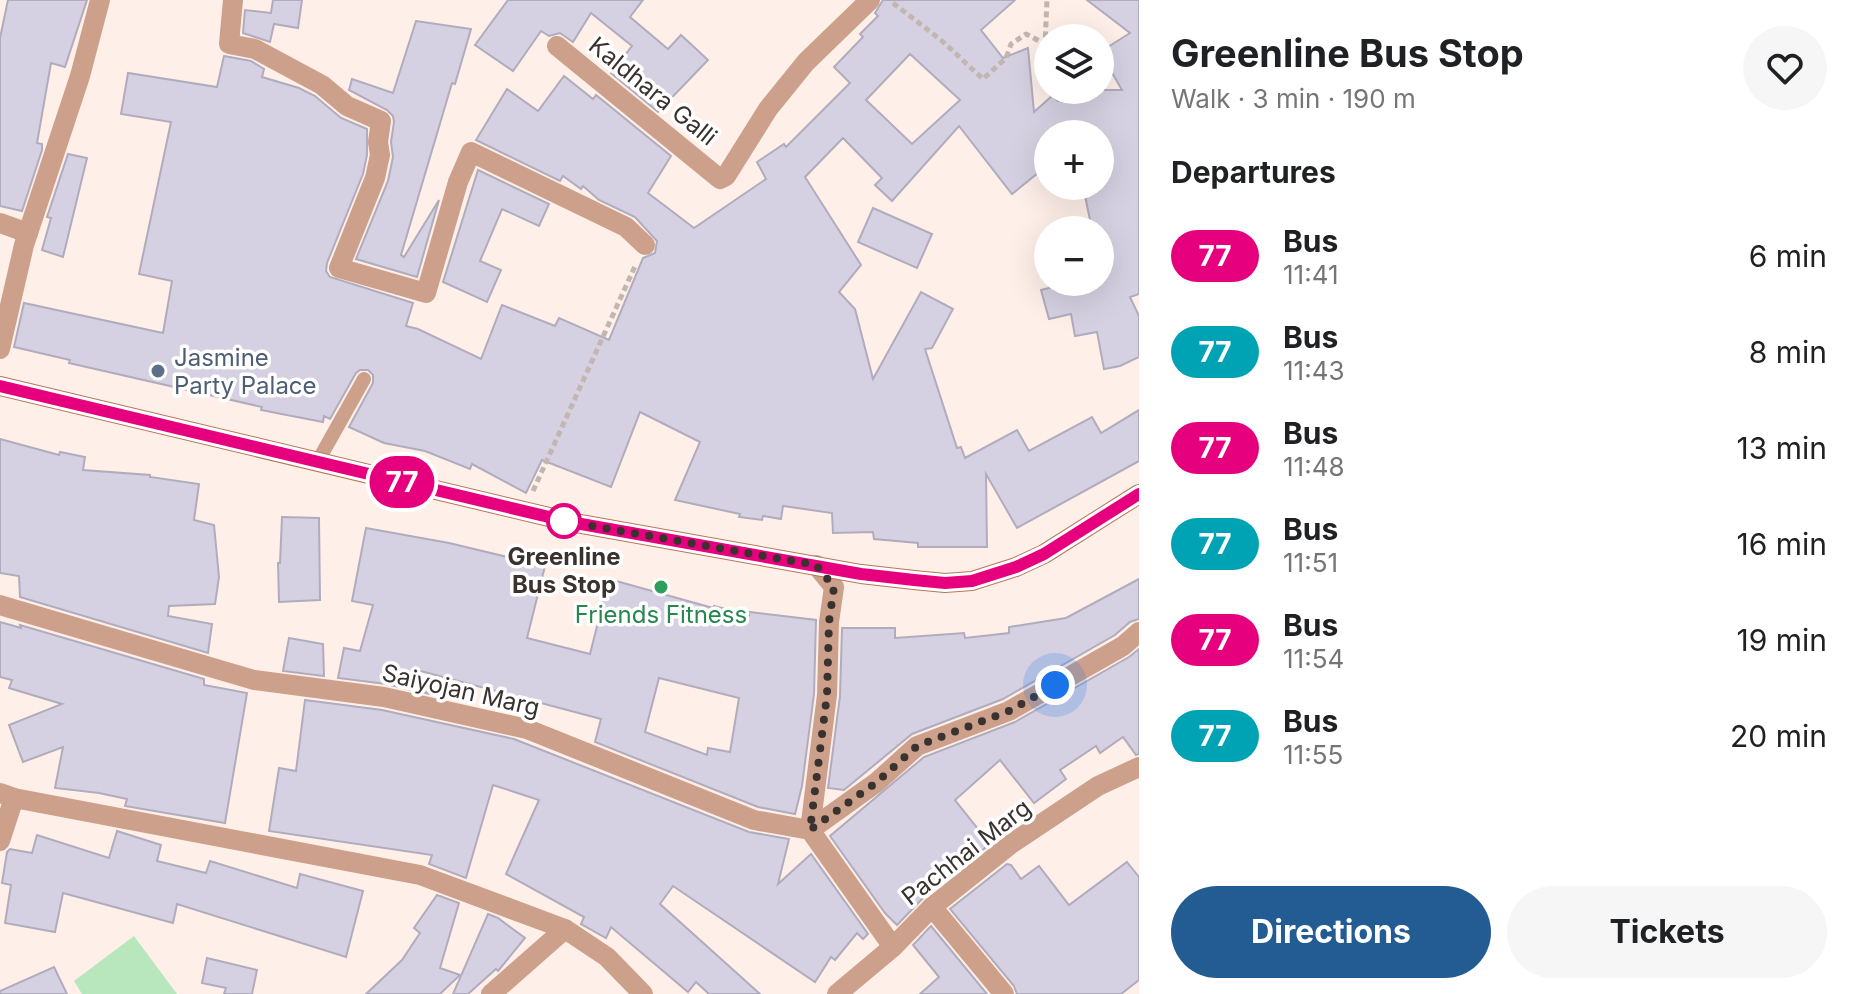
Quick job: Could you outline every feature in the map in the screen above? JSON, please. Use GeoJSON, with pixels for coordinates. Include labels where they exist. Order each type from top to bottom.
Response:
{"type":"FeatureCollection","features":[{"type":"Feature","properties":{"kind":"main road"},"geometry":{"type":"LineString","coordinates":[[0,386],[585,525],[861,574],[945,583],[972,581],[1044,554],[1139,494]]}},
{"type":"Feature","properties":{"kind":"street"},"geometry":{"type":"LineString","coordinates":[[0,349],[28,233],[80,76],[100,0]]}},
{"type":"Feature","properties":{"kind":"street","name":"Kaldhara Galli"},"geometry":{"type":"LineString","coordinates":[[557,46],[720,179],[726,176],[768,109],[806,62],[870,0]]}},
{"type":"Feature","properties":{"kind":"street"},"geometry":{"type":"LineString","coordinates":[[232,2],[229,44],[255,49],[322,85],[347,106],[381,121],[380,155],[375,178],[339,268],[426,293],[458,182],[471,152],[626,227],[645,245]]}},
{"type":"Feature","properties":{"kind":"street"},"geometry":{"type":"LineString","coordinates":[[0,223],[28,233]]}},
{"type":"Feature","properties":{"kind":"street"},"geometry":{"type":"LineString","coordinates":[[816,565],[834,587],[829,622],[827,695],[810,830],[893,947]]}},
{"type":"Feature","properties":{"kind":"street","name":"Saiyojan Marg"},"geometry":{"type":"LineString","coordinates":[[0,605],[254,680],[384,697],[527,729],[754,820],[810,830]]}},
{"type":"Feature","properties":{"kind":"street"},"geometry":{"type":"LineString","coordinates":[[810,830],[877,782],[917,746],[1009,711],[1123,646],[1139,632]]}},
{"type":"Feature","properties":{"kind":"street","name":"Pachhai Marg"},"geometry":{"type":"LineString","coordinates":[[837,994],[893,947],[932,907],[1011,844],[1098,786],[1139,767]]}},
{"type":"Feature","properties":{"kind":"street"},"geometry":{"type":"LineString","coordinates":[[0,841],[7,795],[420,875],[565,929],[607,957],[643,994]]}},
{"type":"Feature","properties":{"kind":"street"},"geometry":{"type":"LineString","coordinates":[[932,907],[1004,994]]}},
{"type":"Feature","properties":{"kind":"street"},"geometry":{"type":"LineString","coordinates":[[491,994],[565,929]]}},
{"type":"Feature","properties":{"kind":"lane"},"geometry":{"type":"LineString","coordinates":[[318,461],[364,379]]}},
{"type":"Feature","properties":{"kind":"path"},"geometry":{"type":"LineString","coordinates":[[888,0],[941,40],[983,79],[1006,58],[1011,44],[1026,34],[1045,44],[1047,0]]}},
{"type":"Feature","properties":{"kind":"path"},"geometry":{"type":"LineString","coordinates":[[524,511],[645,245]]}},
{"type":"Feature","properties":{"kind":"green space"},"geometry":{"type":"Polygon","coordinates":[[[134,936],[177,994],[82,994],[74,981],[134,936]]]}},
{"type":"Feature","properties":{"kind":"building"},"geometry":{"type":"Polygon","coordinates":[[[8,0],[87,0],[65,67],[51,63],[37,143],[42,144],[42,150],[22,211],[0,206],[0,38],[8,0]]]}},
{"type":"Feature","properties":{"kind":"building"},"geometry":{"type":"Polygon","coordinates":[[[273,0],[302,0],[298,28],[274,24],[270,42],[243,33],[245,10],[271,13],[273,0]]]}},
{"type":"Feature","properties":{"kind":"building"},"geometry":{"type":"Polygon","coordinates":[[[508,0],[643,0],[630,17],[668,49],[681,35],[708,60],[658,112],[611,73],[632,46],[591,13],[573,42],[560,33],[549,36],[541,31],[513,71],[475,45],[508,0]]]}},
{"type":"Feature","properties":{"kind":"building"},"geometry":{"type":"Polygon","coordinates":[[[883,0],[1015,0],[981,30],[1003,58],[1028,48],[1034,112],[1043,104],[1114,104],[1114,90],[1122,90],[1114,76],[1114,43],[1130,33],[1087,0],[1139,0],[1139,294],[1130,297],[1139,316],[1139,357],[1104,369],[1097,332],[1075,336],[1071,314],[1049,319],[1043,296],[1114,296],[1114,216],[1089,216],[1086,200],[1114,200],[1114,120],[1034,120],[1034,176],[1012,194],[959,126],[892,201],[875,185],[882,178],[843,138],[805,177],[861,265],[839,292],[855,309],[873,379],[921,292],[953,309],[932,348],[925,349],[957,448],[961,447],[965,458],[1017,430],[1029,451],[1092,417],[1101,433],[1139,410],[1139,461],[1017,528],[986,474],[987,547],[918,547],[918,543],[874,539],[873,532],[833,533],[832,513],[783,506],[781,519],[763,516],[762,520],[675,500],[700,442],[640,412],[611,487],[542,460],[526,493],[472,464],[470,469],[425,451],[384,443],[349,427],[373,383],[373,375],[368,370],[356,373],[330,419],[324,416],[323,422],[261,410],[262,407],[69,363],[70,360],[14,347],[24,303],[163,333],[172,281],[139,274],[171,122],[121,114],[128,73],[217,87],[224,56],[251,61],[264,69],[262,77],[299,88],[315,96],[341,118],[367,129],[363,174],[326,271],[330,277],[413,303],[406,326],[481,359],[502,305],[555,326],[559,318],[609,340],[643,258],[655,253],[657,241],[635,217],[599,200],[583,186],[581,189],[563,176],[560,181],[476,140],[507,89],[538,111],[564,76],[593,99],[596,95],[671,156],[648,193],[694,228],[766,179],[757,162],[784,144],[786,147],[850,83],[834,67],[878,16],[875,13],[883,0]],[[910,54],[866,100],[912,144],[960,100],[910,54]]]}},
{"type":"Feature","properties":{"kind":"building"},"geometry":{"type":"Polygon","coordinates":[[[416,21],[471,29],[401,255],[404,257],[439,200],[417,277],[356,259],[388,181],[393,157],[391,142],[394,122],[387,110],[349,90],[352,79],[393,93],[416,21]]]}},
{"type":"Feature","properties":{"kind":"building"},"geometry":{"type":"Polygon","coordinates":[[[68,154],[87,158],[63,257],[42,250],[51,218],[47,217],[68,154]]]}},
{"type":"Feature","properties":{"kind":"building"},"geometry":{"type":"Polygon","coordinates":[[[478,170],[549,204],[539,226],[502,209],[480,261],[501,270],[487,302],[443,282],[478,170]]]}},
{"type":"Feature","properties":{"kind":"building"},"geometry":{"type":"Polygon","coordinates":[[[873,208],[932,234],[917,268],[858,242],[873,208]]]}},
{"type":"Feature","properties":{"kind":"building"},"geometry":{"type":"Polygon","coordinates":[[[0,439],[59,455],[60,452],[85,457],[83,470],[150,475],[199,484],[194,520],[214,525],[219,577],[215,604],[169,606],[168,616],[212,624],[208,653],[20,597],[19,576],[0,573],[0,439]]]}},
{"type":"Feature","properties":{"kind":"building"},"geometry":{"type":"Polygon","coordinates":[[[282,517],[319,518],[320,600],[279,602],[282,517]]]}},
{"type":"Feature","properties":{"kind":"building"},"geometry":{"type":"Polygon","coordinates":[[[366,528],[449,543],[545,566],[527,638],[590,654],[609,579],[713,608],[749,615],[749,612],[816,620],[814,694],[802,786],[795,814],[758,807],[595,742],[601,719],[413,669],[408,684],[430,694],[338,678],[344,648],[360,651],[373,605],[352,601],[366,528]],[[659,678],[645,732],[707,755],[708,748],[730,752],[739,698],[659,678]]]}},
{"type":"Feature","properties":{"kind":"building"},"geometry":{"type":"Polygon","coordinates":[[[1139,579],[1139,619],[1003,699],[912,734],[844,790],[828,788],[840,696],[842,628],[895,628],[895,638],[964,633],[965,638],[1009,633],[1009,627],[1066,618],[1139,579]]]}},
{"type":"Feature","properties":{"kind":"building"},"geometry":{"type":"Polygon","coordinates":[[[0,622],[21,628],[20,625],[204,679],[204,685],[247,693],[225,823],[125,806],[127,799],[99,793],[55,788],[63,747],[23,762],[9,725],[62,704],[9,688],[12,680],[0,677],[0,622]]]}},
{"type":"Feature","properties":{"kind":"building"},"geometry":{"type":"Polygon","coordinates":[[[289,638],[323,644],[324,676],[283,671],[289,638]]]}},
{"type":"Feature","properties":{"kind":"building"},"geometry":{"type":"Polygon","coordinates":[[[1139,649],[1139,754],[1136,755],[1123,737],[1100,753],[1096,746],[1060,770],[1066,779],[1034,803],[1000,760],[955,800],[990,844],[924,897],[897,925],[830,836],[924,757],[1015,722],[1139,649]]]}},
{"type":"Feature","properties":{"kind":"building"},"geometry":{"type":"Polygon","coordinates":[[[305,700],[382,710],[514,739],[749,832],[789,839],[778,884],[811,854],[868,934],[863,939],[857,933],[835,960],[831,957],[815,982],[673,886],[660,904],[760,994],[709,994],[696,982],[688,992],[611,927],[606,938],[581,924],[584,917],[506,874],[539,800],[493,785],[466,878],[429,864],[432,855],[269,831],[279,768],[296,771],[305,700]]]}},
{"type":"Feature","properties":{"kind":"building"},"geometry":{"type":"Polygon","coordinates":[[[117,831],[161,845],[157,861],[206,873],[210,861],[297,888],[300,874],[363,891],[346,957],[177,904],[173,923],[63,893],[55,932],[5,923],[11,885],[2,883],[10,849],[32,853],[37,835],[109,858],[117,831]]]}},
{"type":"Feature","properties":{"kind":"building"},"geometry":{"type":"Polygon","coordinates":[[[1127,862],[1139,877],[1139,980],[1121,994],[1017,994],[1014,986],[950,909],[1007,864],[1021,879],[1039,866],[1069,905],[1127,862]]]}},
{"type":"Feature","properties":{"kind":"building"},"geometry":{"type":"Polygon","coordinates":[[[437,895],[459,903],[440,968],[460,975],[440,994],[366,994],[402,960],[420,933],[414,928],[437,895]]]}},
{"type":"Feature","properties":{"kind":"building"},"geometry":{"type":"Polygon","coordinates":[[[488,914],[525,938],[498,971],[496,969],[468,994],[453,994],[488,914]]]}},
{"type":"Feature","properties":{"kind":"building"},"geometry":{"type":"Polygon","coordinates":[[[931,926],[987,994],[920,994],[939,977],[913,945],[931,926]]]}},
{"type":"Feature","properties":{"kind":"building"},"geometry":{"type":"Polygon","coordinates":[[[207,958],[257,970],[252,994],[224,994],[226,988],[202,983],[207,958]]]}},
{"type":"Feature","properties":{"kind":"building"},"geometry":{"type":"Polygon","coordinates":[[[54,967],[67,994],[0,994],[0,991],[54,967]]]}},
{"type":"Feature","properties":{"kind":"bus line","name":"77"},"geometry":{"type":"LineString","coordinates":[[0,386],[570,522],[861,574],[945,583],[972,581],[1016,567],[1044,554],[1139,494]]}},
{"type":"Feature","properties":{"kind":"place","name":"Jasmine Party Palace"},"geometry":{"type":"Point","coordinates":[158,371]}},
{"type":"Feature","properties":{"kind":"place","name":"Greenline Bus Stop"},"geometry":{"type":"Point","coordinates":[564,521]}},
{"type":"Feature","properties":{"kind":"place","name":"Friends Fitness"},"geometry":{"type":"Point","coordinates":[661,587]}},
{"type":"Feature","properties":{"kind":"route"},"geometry":{"type":"LineString","coordinates":[[564,521],[816,565],[834,587],[829,622],[827,695],[810,830],[877,782],[917,746],[1009,711],[1055,685]]}}]}
